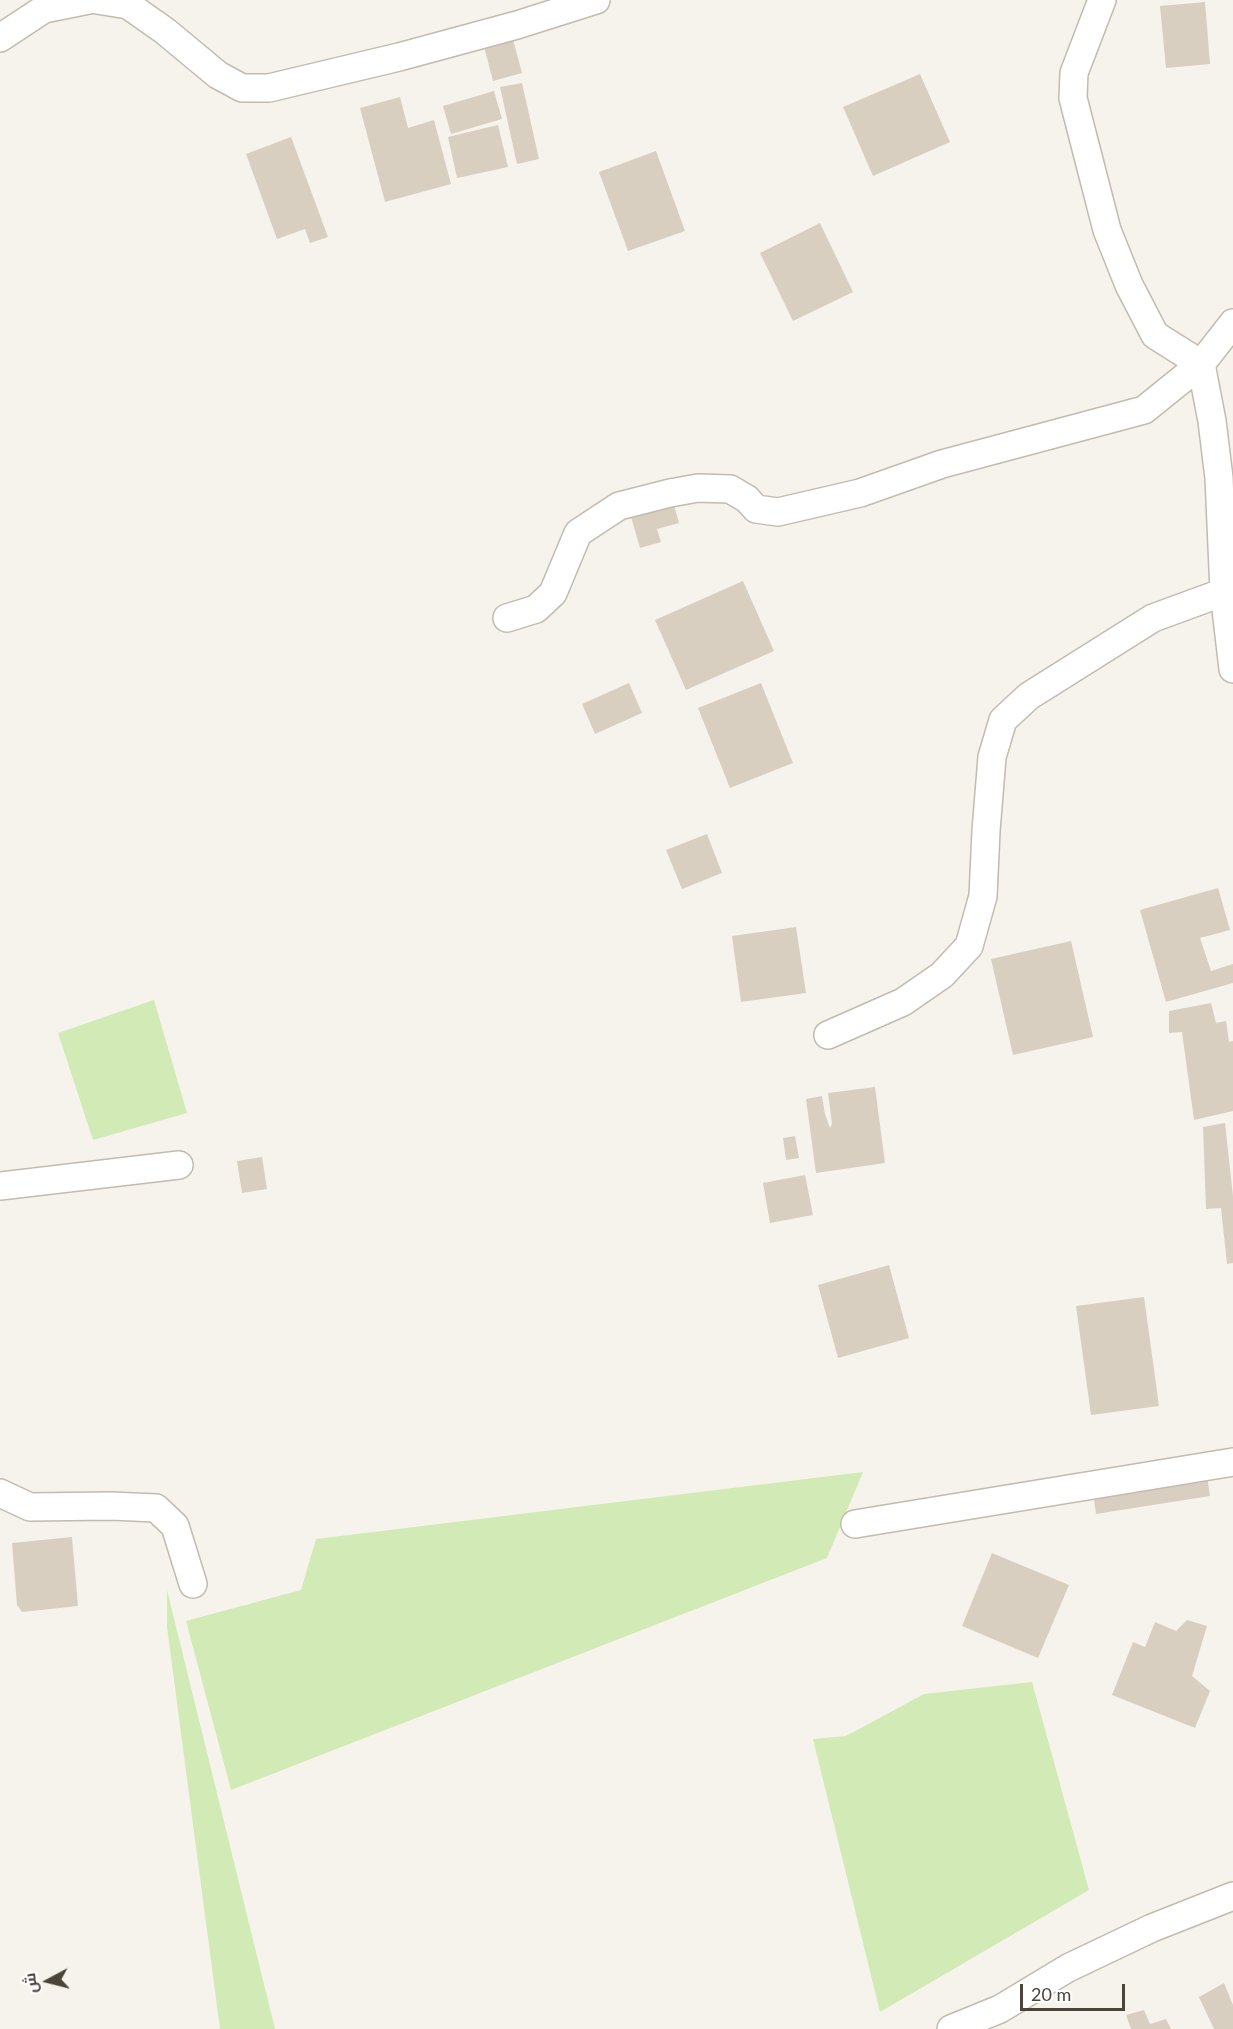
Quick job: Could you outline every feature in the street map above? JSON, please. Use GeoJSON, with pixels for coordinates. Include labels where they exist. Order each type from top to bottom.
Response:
{"type":"FeatureCollection","features":[{"type":"Feature","properties":{"kind":"street"},"geometry":{"type":"LineString","coordinates":[[0,38],[44,9],[89,0]]}},
{"type":"Feature","properties":{"kind":"street"},"geometry":{"type":"LineString","coordinates":[[97,0],[128,5],[165,31],[218,75],[242,88],[269,88],[399,57],[517,25],[596,0]]}},
{"type":"Feature","properties":{"kind":"street"},"geometry":{"type":"LineString","coordinates":[[1102,0],[1074,73],[1073,98],[1107,230],[1130,285],[1155,334],[1200,364],[1212,421],[1219,478],[1224,592],[1233,669]]}},
{"type":"Feature","properties":{"kind":"street"},"geometry":{"type":"LineString","coordinates":[[507,618],[536,609],[553,593],[578,533],[619,506],[698,488],[730,489],[756,509],[778,512],[850,495],[942,464],[1144,410],[1200,364],[1233,323]]}},
{"type":"Feature","properties":{"kind":"street"},"geometry":{"type":"LineString","coordinates":[[828,1035],[903,1002],[942,975],[969,946],[983,896],[992,757],[1003,720],[1029,696],[1153,618],[1224,592]]}},
{"type":"Feature","properties":{"kind":"street"},"geometry":{"type":"LineString","coordinates":[[0,1186],[179,1165]]}},
{"type":"Feature","properties":{"kind":"street"},"geometry":{"type":"LineString","coordinates":[[855,1524],[1233,1462]]}},
{"type":"Feature","properties":{"kind":"street"},"geometry":{"type":"LineString","coordinates":[[0,1493],[30,1507],[111,1506],[156,1509],[175,1526],[193,1584]]}},
{"type":"Feature","properties":{"kind":"street"},"geometry":{"type":"LineString","coordinates":[[951,2029],[1005,2019],[1078,1963],[1152,1928],[1233,1896]]}},
{"type":"Feature","properties":{"kind":"green space"},"geometry":{"type":"Polygon","coordinates":[[[154,1000],[187,1113],[93,1140],[58,1033],[154,1000]]]}},
{"type":"Feature","properties":{"kind":"green space"},"geometry":{"type":"Polygon","coordinates":[[[863,1472],[827,1558],[231,1790],[186,1621],[301,1590],[316,1539],[863,1472]]]}},
{"type":"Feature","properties":{"kind":"green space"},"geometry":{"type":"Polygon","coordinates":[[[167,1590],[275,2029],[220,2029],[167,1627],[167,1590]]]}},
{"type":"Feature","properties":{"kind":"green space"},"geometry":{"type":"Polygon","coordinates":[[[1032,1682],[1089,1890],[880,2012],[813,1739],[846,1736],[924,1694],[1032,1682]]]}},
{"type":"Feature","properties":{"kind":"building"},"geometry":{"type":"Polygon","coordinates":[[[1205,2],[1210,64],[1166,68],[1160,6],[1205,2]]]}},
{"type":"Feature","properties":{"kind":"building"},"geometry":{"type":"Polygon","coordinates":[[[511,32],[522,73],[493,81],[482,39],[511,32]]]}},
{"type":"Feature","properties":{"kind":"building"},"geometry":{"type":"Polygon","coordinates":[[[920,74],[950,142],[873,176],[843,107],[920,74]]]}},
{"type":"Feature","properties":{"kind":"building"},"geometry":{"type":"Polygon","coordinates":[[[522,83],[539,159],[517,164],[500,87],[522,83]]]}},
{"type":"Feature","properties":{"kind":"building"},"geometry":{"type":"Polygon","coordinates":[[[494,91],[502,119],[451,134],[443,106],[494,91]]]}},
{"type":"Feature","properties":{"kind":"building"},"geometry":{"type":"Polygon","coordinates":[[[400,97],[408,128],[434,120],[451,184],[385,202],[360,108],[400,97]]]}},
{"type":"Feature","properties":{"kind":"building"},"geometry":{"type":"Polygon","coordinates":[[[498,125],[508,167],[457,178],[448,137],[498,125]]]}},
{"type":"Feature","properties":{"kind":"building"},"geometry":{"type":"Polygon","coordinates":[[[291,137],[328,237],[310,243],[305,229],[277,239],[246,154],[291,137]]]}},
{"type":"Feature","properties":{"kind":"building"},"geometry":{"type":"Polygon","coordinates":[[[656,151],[685,231],[628,251],[599,172],[656,151]]]}},
{"type":"Feature","properties":{"kind":"building"},"geometry":{"type":"Polygon","coordinates":[[[820,223],[853,292],[793,321],[760,253],[820,223]]]}},
{"type":"Feature","properties":{"kind":"building"},"geometry":{"type":"Polygon","coordinates":[[[673,501],[679,523],[657,529],[661,542],[640,548],[630,513],[673,501]]]}},
{"type":"Feature","properties":{"kind":"building"},"geometry":{"type":"Polygon","coordinates":[[[743,581],[774,651],[686,690],[655,620],[743,581]]]}},
{"type":"Feature","properties":{"kind":"building"},"geometry":{"type":"Polygon","coordinates":[[[629,683],[642,713],[595,734],[582,704],[629,683]]]}},
{"type":"Feature","properties":{"kind":"building"},"geometry":{"type":"Polygon","coordinates":[[[761,683],[793,763],[730,788],[698,708],[761,683]]]}},
{"type":"Feature","properties":{"kind":"building"},"geometry":{"type":"Polygon","coordinates":[[[707,834],[722,873],[682,889],[666,850],[707,834]]]}},
{"type":"Feature","properties":{"kind":"building"},"geometry":{"type":"Polygon","coordinates":[[[1218,888],[1230,930],[1200,938],[1211,971],[1233,964],[1233,983],[1166,1002],[1140,910],[1218,888]]]}},
{"type":"Feature","properties":{"kind":"building"},"geometry":{"type":"Polygon","coordinates":[[[796,927],[806,993],[741,1002],[732,936],[796,927]]]}},
{"type":"Feature","properties":{"kind":"building"},"geometry":{"type":"Polygon","coordinates":[[[1071,941],[1093,1037],[1013,1055],[991,959],[1071,941]]]}},
{"type":"Feature","properties":{"kind":"building"},"geometry":{"type":"Polygon","coordinates":[[[1211,1003],[1216,1023],[1226,1021],[1229,1042],[1233,1041],[1233,1111],[1194,1120],[1182,1032],[1169,1033],[1169,1011],[1211,1003]]]}},
{"type":"Feature","properties":{"kind":"building"},"geometry":{"type":"Polygon","coordinates":[[[875,1087],[885,1163],[816,1173],[806,1099],[822,1096],[830,1128],[832,1124],[828,1093],[875,1087]]]}},
{"type":"Feature","properties":{"kind":"building"},"geometry":{"type":"Polygon","coordinates":[[[1225,1123],[1233,1196],[1233,1263],[1227,1264],[1221,1208],[1206,1209],[1203,1127],[1225,1123]]]}},
{"type":"Feature","properties":{"kind":"building"},"geometry":{"type":"Polygon","coordinates":[[[795,1136],[799,1158],[786,1160],[783,1138],[795,1136]]]}},
{"type":"Feature","properties":{"kind":"building"},"geometry":{"type":"Polygon","coordinates":[[[262,1157],[267,1189],[242,1193],[237,1161],[262,1157]]]}},
{"type":"Feature","properties":{"kind":"building"},"geometry":{"type":"Polygon","coordinates":[[[805,1175],[813,1215],[770,1223],[763,1183],[805,1175]]]}},
{"type":"Feature","properties":{"kind":"building"},"geometry":{"type":"Polygon","coordinates":[[[889,1265],[909,1338],[838,1358],[818,1285],[889,1265]]]}},
{"type":"Feature","properties":{"kind":"building"},"geometry":{"type":"Polygon","coordinates":[[[1144,1297],[1159,1406],[1091,1415],[1076,1306],[1144,1297]]]}},
{"type":"Feature","properties":{"kind":"building"},"geometry":{"type":"Polygon","coordinates":[[[1205,1462],[1210,1496],[1096,1514],[1091,1479],[1205,1462]]]}},
{"type":"Feature","properties":{"kind":"building"},"geometry":{"type":"Polygon","coordinates":[[[72,1537],[78,1606],[22,1612],[17,1605],[12,1543],[72,1537]]]}},
{"type":"Feature","properties":{"kind":"building"},"geometry":{"type":"Polygon","coordinates":[[[992,1553],[1069,1585],[1038,1658],[962,1626],[992,1553]]]}},
{"type":"Feature","properties":{"kind":"building"},"geometry":{"type":"Polygon","coordinates":[[[1187,1620],[1207,1626],[1192,1676],[1210,1691],[1195,1728],[1112,1695],[1133,1642],[1145,1647],[1155,1622],[1176,1631],[1187,1620]]]}},
{"type":"Feature","properties":{"kind":"building"},"geometry":{"type":"Polygon","coordinates":[[[1224,1983],[1233,2005],[1233,2029],[1214,2029],[1199,1997],[1224,1983]]]}},
{"type":"Feature","properties":{"kind":"building"},"geometry":{"type":"Polygon","coordinates":[[[1144,2010],[1150,2024],[1166,2019],[1171,2029],[1131,2029],[1126,2015],[1144,2010]]]}}]}
